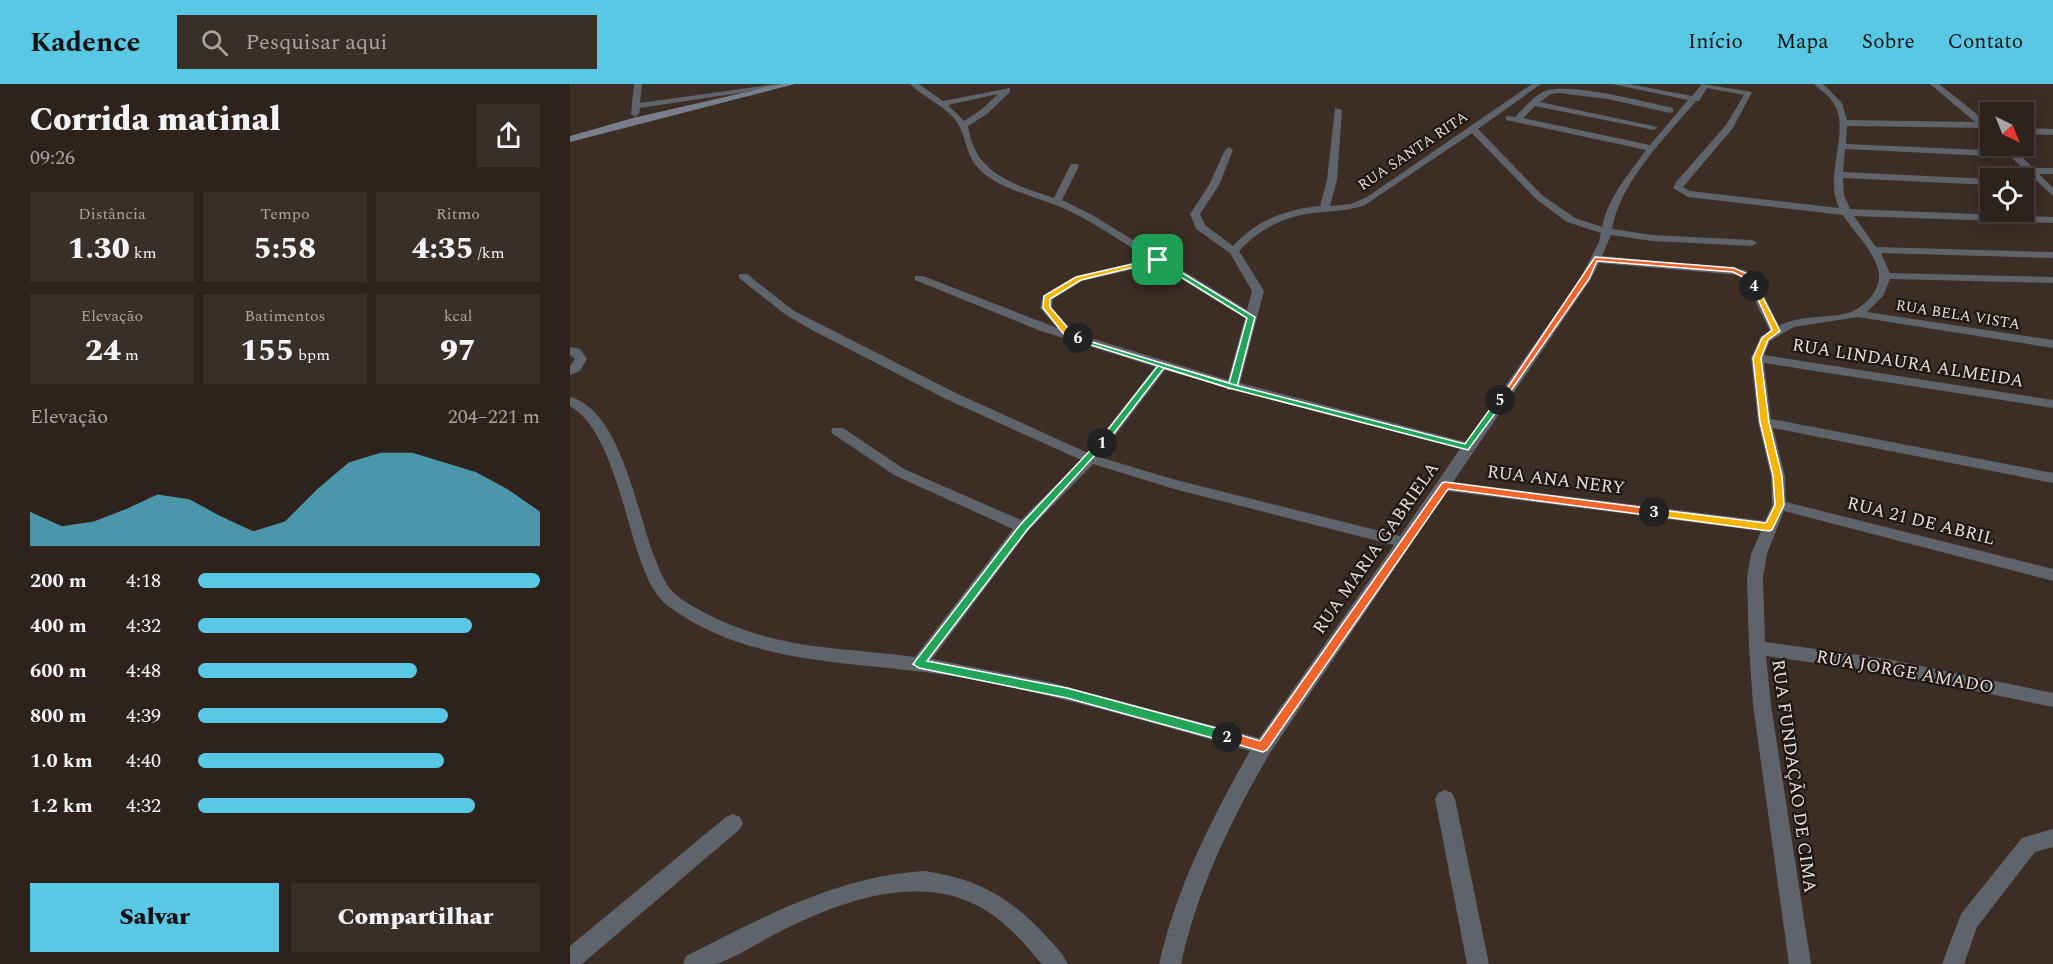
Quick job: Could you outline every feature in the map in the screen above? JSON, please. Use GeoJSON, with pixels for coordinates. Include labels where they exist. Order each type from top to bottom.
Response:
{"type":"FeatureCollection","features":[{"type":"Feature","properties":{"kind":"street"},"geometry":{"type":"LineString","coordinates":[[633,121],[638,84]]}},
{"type":"Feature","properties":{"kind":"street"},"geometry":{"type":"LineString","coordinates":[[713,84],[723,92]]}},
{"type":"Feature","properties":{"kind":"street"},"geometry":{"type":"LineString","coordinates":[[570,139],[633,121],[791,84]]}},
{"type":"Feature","properties":{"kind":"street"},"geometry":{"type":"LineString","coordinates":[[914,84],[942,104],[963,125],[972,153],[983,168],[1016,188],[1057,201],[1090,218],[1251,317]]}},
{"type":"Feature","properties":{"kind":"street","name":"RUA SANTA RITA"},"geometry":{"type":"LineString","coordinates":[[1234,251],[1244,238],[1266,225],[1300,212],[1345,210],[1370,199],[1494,116],[1537,84]]}},
{"type":"Feature","properties":{"kind":"street"},"geometry":{"type":"LineString","coordinates":[[1616,84],[1696,99]]}},
{"type":"Feature","properties":{"kind":"street"},"geometry":{"type":"LineString","coordinates":[[1706,84],[1739,89],[1749,93],[1730,126],[1679,184],[1678,188],[1683,192],[1699,196],[1844,212],[2053,220]]}},
{"type":"Feature","properties":{"kind":"street","name":"RUA MARIA GABRIELA"},"geometry":{"type":"LineString","coordinates":[[1170,964],[1174,940],[1195,880],[1225,813],[1263,747],[1445,486],[1468,447],[1585,279],[1604,242],[1610,211],[1619,194],[1652,148],[1696,99],[1706,84]]}},
{"type":"Feature","properties":{"kind":"street"},"geometry":{"type":"LineString","coordinates":[[1757,358],[1765,339],[1791,324],[1858,314],[1880,291],[1885,276],[1873,250],[1844,212],[1838,193],[1842,123],[1839,105],[1818,84]]}},
{"type":"Feature","properties":{"kind":"street"},"geometry":{"type":"LineString","coordinates":[[1934,84],[1980,122]]}},
{"type":"Feature","properties":{"kind":"street"},"geometry":{"type":"LineString","coordinates":[[636,106],[723,92],[781,86]]}},
{"type":"Feature","properties":{"kind":"street"},"geometry":{"type":"LineString","coordinates":[[942,104],[1010,87]]}},
{"type":"Feature","properties":{"kind":"street"},"geometry":{"type":"LineString","coordinates":[[963,125],[984,112],[1010,87]]}},
{"type":"Feature","properties":{"kind":"street"},"geometry":{"type":"LineString","coordinates":[[1517,120],[1547,93],[1554,91],[1575,92],[1670,110]]}},
{"type":"Feature","properties":{"kind":"street"},"geometry":{"type":"LineString","coordinates":[[1534,104],[1654,127]]}},
{"type":"Feature","properties":{"kind":"street"},"geometry":{"type":"LineString","coordinates":[[1324,210],[1332,180],[1338,110]]}},
{"type":"Feature","properties":{"kind":"street"},"geometry":{"type":"LineString","coordinates":[[1494,116],[1652,148]]}},
{"type":"Feature","properties":{"kind":"street"},"geometry":{"type":"LineString","coordinates":[[1842,123],[1980,129]]}},
{"type":"Feature","properties":{"kind":"street"},"geometry":{"type":"LineString","coordinates":[[1473,129],[1539,197],[1560,214],[1605,231],[1652,238],[1752,243]]}},
{"type":"Feature","properties":{"kind":"street"},"geometry":{"type":"LineString","coordinates":[[2034,131],[2053,132]]}},
{"type":"Feature","properties":{"kind":"street"},"geometry":{"type":"LineString","coordinates":[[1840,146],[1980,152]]}},
{"type":"Feature","properties":{"kind":"street"},"geometry":{"type":"LineString","coordinates":[[1229,150],[1214,185],[1196,214],[1200,227],[1234,251],[1258,291],[1232,387]]}},
{"type":"Feature","properties":{"kind":"street"},"geometry":{"type":"LineString","coordinates":[[2017,156],[2028,168]]}},
{"type":"Feature","properties":{"kind":"street"},"geometry":{"type":"LineString","coordinates":[[1057,201],[1074,166]]}},
{"type":"Feature","properties":{"kind":"street"},"geometry":{"type":"LineString","coordinates":[[2034,171],[2053,171]]}},
{"type":"Feature","properties":{"kind":"street"},"geometry":{"type":"LineString","coordinates":[[2034,174],[2053,193]]}},
{"type":"Feature","properties":{"kind":"street"},"geometry":{"type":"LineString","coordinates":[[1838,175],[1980,182]]}},
{"type":"Feature","properties":{"kind":"street"},"geometry":{"type":"LineString","coordinates":[[2034,184],[2044,184]]}},
{"type":"Feature","properties":{"kind":"street"},"geometry":{"type":"LineString","coordinates":[[1873,250],[2053,255]]}},
{"type":"Feature","properties":{"kind":"street"},"geometry":{"type":"LineString","coordinates":[[1595,259],[1741,273],[1749,277],[1776,331]]}},
{"type":"Feature","properties":{"kind":"street"},"geometry":{"type":"LineString","coordinates":[[1070,336],[1046,308],[1047,298],[1078,279],[1158,260]]}},
{"type":"Feature","properties":{"kind":"street"},"geometry":{"type":"LineString","coordinates":[[743,276],[790,313],[816,327],[951,396],[1090,459],[1174,484],[1404,542]]}},
{"type":"Feature","properties":{"kind":"street"},"geometry":{"type":"LineString","coordinates":[[1885,276],[2053,280]]}},
{"type":"Feature","properties":{"kind":"street"},"geometry":{"type":"LineString","coordinates":[[918,278],[1070,336],[1232,387],[1468,447]]}},
{"type":"Feature","properties":{"kind":"street","name":"RUA BELA VISTA"},"geometry":{"type":"LineString","coordinates":[[1858,314],[2053,344]]}},
{"type":"Feature","properties":{"kind":"street"},"geometry":{"type":"LineString","coordinates":[[570,371],[576,368],[580,360],[573,352]]}},
{"type":"Feature","properties":{"kind":"street","name":"RUA LINDAURA ALMEIDA"},"geometry":{"type":"LineString","coordinates":[[1757,358],[2053,404]]}},
{"type":"Feature","properties":{"kind":"street","name":"RUA FUNDAÇÃO DE CIMA"},"geometry":{"type":"LineString","coordinates":[[1757,358],[1765,422],[1778,476],[1779,505],[1759,554],[1755,577],[1761,705],[1800,964]]}},
{"type":"Feature","properties":{"kind":"street"},"geometry":{"type":"LineString","coordinates":[[919,664],[1023,527],[1090,459],[1163,365]]}},
{"type":"Feature","properties":{"kind":"street"},"geometry":{"type":"LineString","coordinates":[[570,401],[588,408],[601,426],[620,476],[649,568],[666,596],[696,615],[743,637],[780,647],[833,657],[919,664],[1067,693],[1263,747]]}},
{"type":"Feature","properties":{"kind":"street"},"geometry":{"type":"LineString","coordinates":[[1765,422],[2053,478]]}},
{"type":"Feature","properties":{"kind":"street"},"geometry":{"type":"LineString","coordinates":[[838,430],[900,472],[1023,527]]}},
{"type":"Feature","properties":{"kind":"street","name":"RUA ANA NERY"},"geometry":{"type":"LineString","coordinates":[[1445,486],[1769,527]]}},
{"type":"Feature","properties":{"kind":"street","name":"RUA 21 DE ABRIL"},"geometry":{"type":"LineString","coordinates":[[1779,505],[2053,575]]}},
{"type":"Feature","properties":{"kind":"street","name":"RUA JORGE AMADO"},"geometry":{"type":"LineString","coordinates":[[1757,648],[1887,666],[2053,700]]}},
{"type":"Feature","properties":{"kind":"street"},"geometry":{"type":"LineString","coordinates":[[1445,799],[1479,964]]}},
{"type":"Feature","properties":{"kind":"street"},"geometry":{"type":"LineString","coordinates":[[570,960],[733,823]]}},
{"type":"Feature","properties":{"kind":"street"},"geometry":{"type":"LineString","coordinates":[[1953,964],[1969,921],[2005,874],[2030,844],[2053,838]]}},
{"type":"Feature","properties":{"kind":"street"},"geometry":{"type":"LineString","coordinates":[[694,964],[796,911],[876,885],[921,880],[957,886],[1000,907],[1057,964]]}},
{"type":"Feature","properties":{"kind":"route"},"geometry":{"type":"LineString","coordinates":[[1158,260],[1078,279],[1058,289],[1047,298],[1046,308],[1070,336],[1232,387],[1468,447],[1585,279],[1595,259],[1734,270],[1749,277],[1776,331],[1765,339],[1757,358],[1765,422],[1778,476],[1779,505],[1769,527],[1445,486],[1263,747],[1067,693],[919,664],[1023,527],[1090,459],[1163,365],[1232,387],[1246,344],[1251,317],[1158,260]]}}]}
